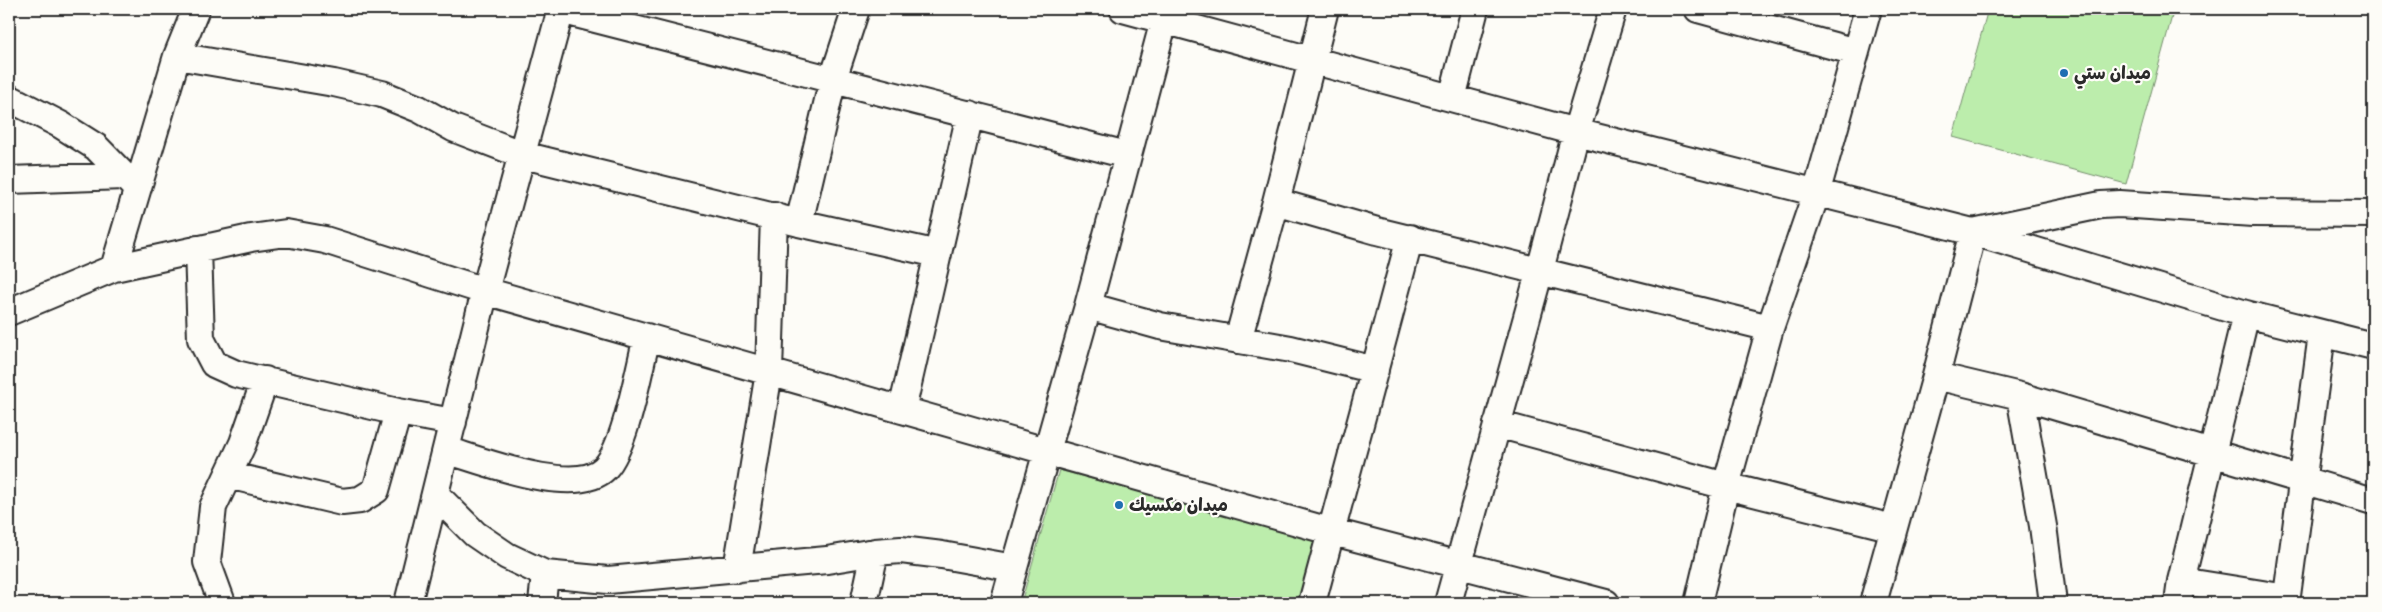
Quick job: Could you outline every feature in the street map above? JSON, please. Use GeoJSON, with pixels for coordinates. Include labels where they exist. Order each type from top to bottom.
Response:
{"type":"FeatureCollection","features":[{"type":"Feature","properties":{"kind":"street"},"geometry":{"type":"LineString","coordinates":[[114,268],[130,182],[196,9]]}},
{"type":"Feature","properties":{"kind":"street"},"geometry":{"type":"LineString","coordinates":[[799,222],[833,79],[856,9]]}},
{"type":"Feature","properties":{"kind":"street"},"geometry":{"type":"LineString","coordinates":[[1123,9],[1166,14],[1452,98],[1816,194],[1973,232],[2246,314],[2373,346]]}},
{"type":"Feature","properties":{"kind":"street"},"geometry":{"type":"LineString","coordinates":[[1238,340],[1276,202],[1324,9]]}},
{"type":"Feature","properties":{"kind":"street"},"geometry":{"type":"LineString","coordinates":[[1452,98],[1475,9]]}},
{"type":"Feature","properties":{"kind":"street"},"geometry":{"type":"LineString","coordinates":[[1448,603],[1576,132],[1613,9]]}},
{"type":"Feature","properties":{"kind":"street"},"geometry":{"type":"LineString","coordinates":[[1698,9],[1856,52]]}},
{"type":"Feature","properties":{"kind":"street"},"geometry":{"type":"LineString","coordinates":[[1698,603],[1726,486],[1770,328],[1816,194],[1868,9]]}},
{"type":"Feature","properties":{"kind":"street"},"geometry":{"type":"LineString","coordinates":[[408,603],[485,290],[561,10],[1127,155]]}},
{"type":"Feature","properties":{"kind":"street"},"geometry":{"type":"LineString","coordinates":[[1004,603],[1088,306],[1166,14]]}},
{"type":"Feature","properties":{"kind":"street"},"geometry":{"type":"LineString","coordinates":[[177,56],[334,83],[382,94],[419,109],[452,128],[523,155],[938,254]]}},
{"type":"Feature","properties":{"kind":"street"},"geometry":{"type":"LineString","coordinates":[[9,98],[61,125],[96,148],[130,182]]}},
{"type":"Feature","properties":{"kind":"street"},"geometry":{"type":"LineString","coordinates":[[902,410],[970,114]]}},
{"type":"Feature","properties":{"kind":"street"},"geometry":{"type":"LineString","coordinates":[[9,180],[130,182]]}},
{"type":"Feature","properties":{"kind":"street"},"geometry":{"type":"LineString","coordinates":[[1276,202],[1331,219],[1770,328]]}},
{"type":"Feature","properties":{"kind":"street"},"geometry":{"type":"LineString","coordinates":[[1973,232],[2101,206],[2120,204],[2253,213],[2373,214]]}},
{"type":"Feature","properties":{"kind":"street"},"geometry":{"type":"LineString","coordinates":[[737,569],[769,372],[774,216]]}},
{"type":"Feature","properties":{"kind":"street"},"geometry":{"type":"LineString","coordinates":[[9,312],[114,268],[286,232],[325,240],[485,290],[1046,452],[1333,532],[1606,603]]}},
{"type":"Feature","properties":{"kind":"street"},"geometry":{"type":"LineString","coordinates":[[1873,603],[1936,376],[1973,232]]}},
{"type":"Feature","properties":{"kind":"street"},"geometry":{"type":"LineString","coordinates":[[1312,603],[1333,532],[1410,238]]}},
{"type":"Feature","properties":{"kind":"street"},"geometry":{"type":"LineString","coordinates":[[198,249],[202,339],[214,364],[236,374],[398,412],[453,422]]}},
{"type":"Feature","properties":{"kind":"street"},"geometry":{"type":"LineString","coordinates":[[1088,306],[1160,326],[1291,349],[1375,370]]}},
{"type":"Feature","properties":{"kind":"street"},"geometry":{"type":"LineString","coordinates":[[2246,314],[2179,592],[2287,601],[2322,334]]}},
{"type":"Feature","properties":{"kind":"street"},"geometry":{"type":"LineString","coordinates":[[446,450],[539,478],[562,480],[589,476],[604,468],[618,444],[647,337]]}},
{"type":"Feature","properties":{"kind":"street"},"geometry":{"type":"LineString","coordinates":[[1936,376],[2020,396],[2373,501]]}},
{"type":"Feature","properties":{"kind":"street"},"geometry":{"type":"LineString","coordinates":[[222,603],[207,562],[208,538],[213,507],[244,443],[265,380]]}},
{"type":"Feature","properties":{"kind":"street"},"geometry":{"type":"LineString","coordinates":[[2020,396],[2043,526],[2053,603]]}},
{"type":"Feature","properties":{"kind":"street"},"geometry":{"type":"LineString","coordinates":[[228,475],[342,502],[360,500],[376,490],[398,412]]}},
{"type":"Feature","properties":{"kind":"street"},"geometry":{"type":"LineString","coordinates":[[1497,424],[1726,486],[1893,528]]}},
{"type":"Feature","properties":{"kind":"street"},"geometry":{"type":"LineString","coordinates":[[435,494],[475,534],[507,556],[545,574],[608,580],[827,560],[901,550],[1014,568]]}},
{"type":"Feature","properties":{"kind":"street"},"geometry":{"type":"LineString","coordinates":[[864,603],[875,552]]}},
{"type":"Feature","properties":{"kind":"street"},"geometry":{"type":"LineString","coordinates":[[542,603],[545,574]]}},
{"type":"Feature","properties":{"kind":"green space","name":"ميدان ستي"},"geometry":{"type":"Polygon","coordinates":[[[1988,9],[2174,9],[2126,184],[1953,137],[1988,9]]]}},
{"type":"Feature","properties":{"kind":"green space","name":"ميدان مكسيك"},"geometry":{"type":"Polygon","coordinates":[[[1059,470],[1317,540],[1299,603],[1021,603],[1059,470]]]}},
{"type":"Feature","properties":{"kind":"place","name":"ميدان ستي"},"geometry":{"type":"Point","coordinates":[2064,73]}},
{"type":"Feature","properties":{"kind":"place","name":"ميدان مكسيك"},"geometry":{"type":"Point","coordinates":[1119,505]}}]}
